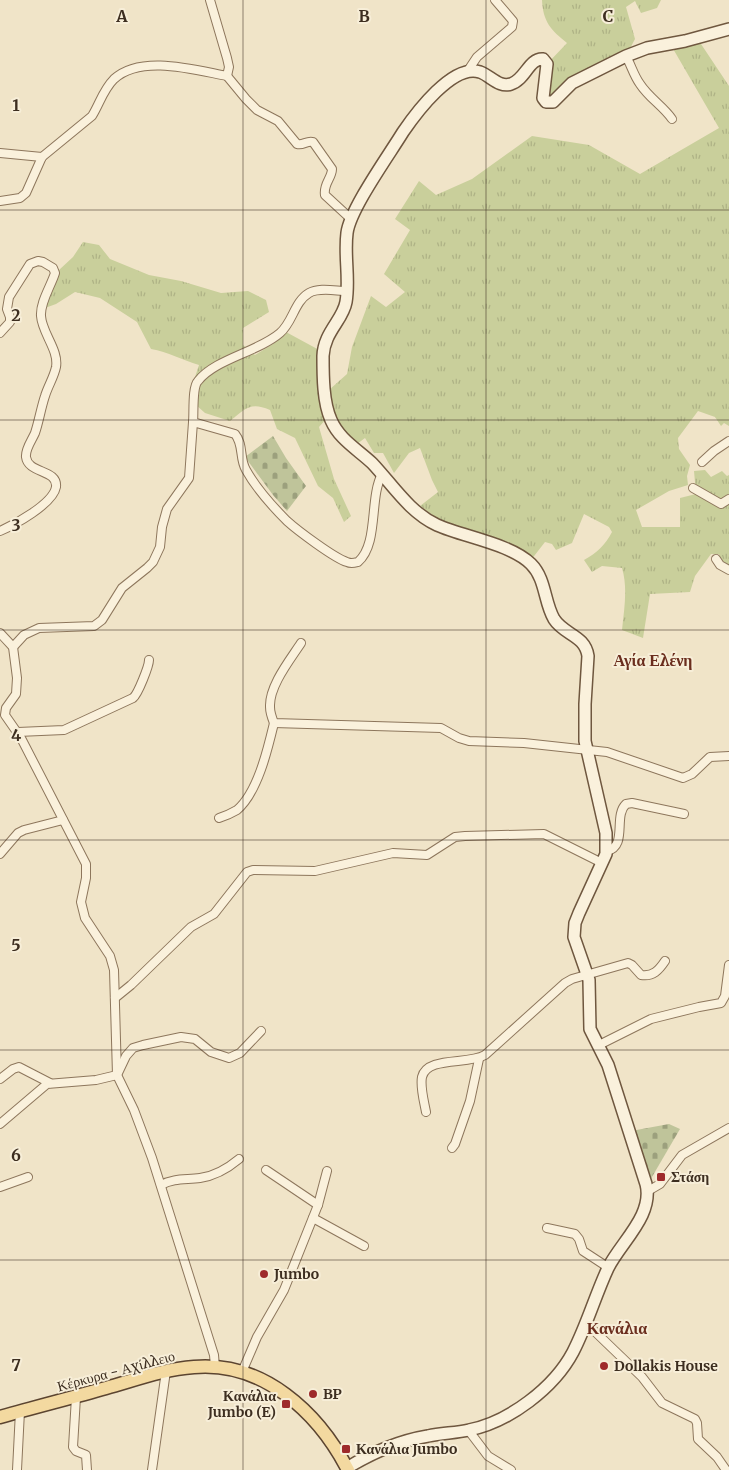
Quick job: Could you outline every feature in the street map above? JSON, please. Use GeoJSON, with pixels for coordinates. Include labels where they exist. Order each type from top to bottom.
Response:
{"type":"FeatureCollection","features":[{"type":"Feature","properties":{"kind":"main road","name":"Κέρκυρα - Αχίλλειο"},"geometry":{"type":"LineString","coordinates":[[0,1417],[166,1371],[196,1367],[215,1367],[242,1372],[266,1382],[301,1406],[325,1433],[348,1469]]}},
{"type":"Feature","properties":{"kind":"street"},"geometry":{"type":"LineString","coordinates":[[210,0],[227,58],[229,67],[227,76]]}},
{"type":"Feature","properties":{"kind":"street"},"geometry":{"type":"LineString","coordinates":[[467,72],[477,57],[512,27],[513,21],[495,0]]}},
{"type":"Feature","properties":{"kind":"street"},"geometry":{"type":"LineString","coordinates":[[348,1469],[385,1447],[406,1440],[481,1428],[507,1416],[534,1398],[567,1362],[609,1268],[645,1210],[648,1201],[648,1191],[617,1092],[605,1058],[593,1036],[590,1025],[588,975],[575,944],[573,934],[579,912],[607,851],[606,833],[586,750],[584,713],[587,652],[581,640],[564,629],[555,620],[543,584],[535,568],[511,551],[431,522],[414,509],[382,474],[340,435],[332,423],[327,405],[324,378],[324,347],[345,307],[347,291],[347,239],[351,219],[360,201],[415,115],[435,93],[457,76],[467,72],[480,72],[501,84],[510,85],[525,74],[534,61],[538,59],[543,60],[546,64],[543,98],[546,102],[550,103],[556,101],[572,83],[626,56],[647,48],[685,41],[729,29]]}},
{"type":"Feature","properties":{"kind":"street"},"geometry":{"type":"LineString","coordinates":[[626,56],[640,84],[654,100],[664,107],[672,119]]}},
{"type":"Feature","properties":{"kind":"street"},"geometry":{"type":"LineString","coordinates":[[0,200],[20,198],[26,193],[42,157],[92,116],[102,95],[114,79],[129,71],[160,64],[227,76],[257,110],[278,121],[296,144],[300,145],[309,141],[314,143],[332,169],[324,189],[325,195],[351,219]]}},
{"type":"Feature","properties":{"kind":"street"},"geometry":{"type":"LineString","coordinates":[[0,153],[42,157]]}},
{"type":"Feature","properties":{"kind":"street"},"geometry":{"type":"LineString","coordinates":[[0,333],[10,322],[7,303],[14,288],[30,264],[38,261],[53,268],[55,273],[41,315],[55,356],[56,367],[45,396],[35,433],[27,451],[26,459],[30,466],[53,478],[56,486],[54,492],[35,512],[20,522],[0,531]]}},
{"type":"Feature","properties":{"kind":"street"},"geometry":{"type":"LineString","coordinates":[[13,647],[24,635],[38,628],[94,626],[102,620],[122,588],[153,562],[160,547],[162,527],[167,509],[189,478],[196,384],[200,379],[223,363],[262,345],[286,328],[301,300],[310,293],[316,291],[347,291]]}},
{"type":"Feature","properties":{"kind":"street"},"geometry":{"type":"LineString","coordinates":[[193,422],[236,434],[241,445],[241,458],[246,470],[278,511],[291,525],[346,562],[358,562],[364,554],[373,525],[376,486],[382,474]]}},
{"type":"Feature","properties":{"kind":"street"},"geometry":{"type":"LineString","coordinates":[[702,462],[729,441]]}},
{"type":"Feature","properties":{"kind":"street"},"geometry":{"type":"LineString","coordinates":[[693,488],[720,504],[729,499]]}},
{"type":"Feature","properties":{"kind":"street"},"geometry":{"type":"LineString","coordinates":[[716,559],[720,565],[729,570]]}},
{"type":"Feature","properties":{"kind":"street"},"geometry":{"type":"LineString","coordinates":[[0,633],[13,647],[17,688],[14,698],[3,710],[18,732],[86,864],[86,878],[81,902],[85,918],[110,956],[114,970],[115,1061],[117,1075],[134,1110],[161,1185],[214,1355],[215,1367]]}},
{"type":"Feature","properties":{"kind":"street"},"geometry":{"type":"LineString","coordinates":[[219,818],[237,810],[249,794],[259,774],[274,723],[270,707],[272,695],[282,673],[302,643]]}},
{"type":"Feature","properties":{"kind":"street"},"geometry":{"type":"LineString","coordinates":[[18,732],[64,730],[135,696],[139,691],[140,683],[149,660]]}},
{"type":"Feature","properties":{"kind":"street"},"geometry":{"type":"LineString","coordinates":[[274,723],[432,727],[448,730],[459,738],[469,741],[524,743],[620,755],[683,778],[692,774],[710,757],[729,756]]}},
{"type":"Feature","properties":{"kind":"street"},"geometry":{"type":"LineString","coordinates":[[607,851],[613,849],[617,844],[622,811],[626,804],[632,803],[684,814]]}},
{"type":"Feature","properties":{"kind":"street"},"geometry":{"type":"LineString","coordinates":[[0,854],[18,833],[64,820]]}},
{"type":"Feature","properties":{"kind":"street"},"geometry":{"type":"LineString","coordinates":[[115,998],[191,927],[214,914],[246,872],[253,870],[315,871],[393,853],[427,855],[455,837],[532,834],[544,834],[602,863]]}},
{"type":"Feature","properties":{"kind":"street"},"geometry":{"type":"LineString","coordinates":[[426,1112],[422,1082],[425,1070],[436,1064],[479,1059],[572,978],[628,963],[642,975],[649,975],[657,972],[665,961]]}},
{"type":"Feature","properties":{"kind":"street"},"geometry":{"type":"LineString","coordinates":[[599,1045],[628,1029],[651,1020],[692,1008],[721,1003],[725,996],[729,965]]}},
{"type":"Feature","properties":{"kind":"street"},"geometry":{"type":"LineString","coordinates":[[0,1124],[47,1084],[96,1080],[117,1075],[129,1052],[143,1045],[188,1036],[198,1040],[211,1052],[229,1058],[240,1053],[261,1031]]}},
{"type":"Feature","properties":{"kind":"street"},"geometry":{"type":"LineString","coordinates":[[452,1148],[470,1101],[479,1059]]}},
{"type":"Feature","properties":{"kind":"street"},"geometry":{"type":"LineString","coordinates":[[0,1079],[13,1069],[19,1067],[50,1083]]}},
{"type":"Feature","properties":{"kind":"street"},"geometry":{"type":"LineString","coordinates":[[648,1191],[660,1184],[682,1155],[729,1128]]}},
{"type":"Feature","properties":{"kind":"street"},"geometry":{"type":"LineString","coordinates":[[161,1185],[171,1180],[214,1175],[239,1159]]}},
{"type":"Feature","properties":{"kind":"street"},"geometry":{"type":"LineString","coordinates":[[266,1170],[318,1205]]}},
{"type":"Feature","properties":{"kind":"street"},"geometry":{"type":"LineString","coordinates":[[242,1372],[257,1337],[284,1290],[318,1205],[327,1171]]}},
{"type":"Feature","properties":{"kind":"street"},"geometry":{"type":"LineString","coordinates":[[0,1188],[28,1177]]}},
{"type":"Feature","properties":{"kind":"street"},"geometry":{"type":"LineString","coordinates":[[313,1218],[364,1246]]}},
{"type":"Feature","properties":{"kind":"street"},"geometry":{"type":"LineString","coordinates":[[548,1228],[576,1236],[583,1251],[609,1268]]}},
{"type":"Feature","properties":{"kind":"street"},"geometry":{"type":"LineString","coordinates":[[586,1323],[642,1377],[662,1403],[695,1419],[698,1438],[717,1457],[726,1470]]}},
{"type":"Feature","properties":{"kind":"street"},"geometry":{"type":"LineString","coordinates":[[152,1470],[166,1371]]}},
{"type":"Feature","properties":{"kind":"street"},"geometry":{"type":"LineString","coordinates":[[76,1397],[72,1444],[76,1451],[86,1455],[88,1459],[87,1470]]}},
{"type":"Feature","properties":{"kind":"street"},"geometry":{"type":"LineString","coordinates":[[17,1470],[20,1411]]}},
{"type":"Feature","properties":{"kind":"street"},"geometry":{"type":"LineString","coordinates":[[469,1431],[488,1456],[511,1470]]}},
{"type":"Feature","properties":{"kind":"green space"},"geometry":{"type":"Polygon","coordinates":[[[542,0],[661,0],[657,8],[641,13],[635,1],[626,7],[635,39],[626,56],[546,102],[547,64],[567,43],[556,34],[546,20],[542,0]]]}},
{"type":"Feature","properties":{"kind":"green space"},"geometry":{"type":"Polygon","coordinates":[[[699,41],[729,86],[729,426],[724,423],[721,426],[715,417],[698,411],[678,438],[679,449],[690,465],[687,476],[688,485],[669,491],[636,510],[642,527],[680,527],[680,498],[696,494],[694,471],[705,470],[711,477],[722,471],[727,476],[729,475],[729,566],[721,563],[719,554],[711,554],[695,576],[690,592],[650,594],[643,638],[622,630],[625,591],[622,568],[602,566],[592,572],[584,560],[597,551],[606,541],[612,532],[609,527],[584,514],[572,543],[556,550],[552,544],[545,542],[531,560],[441,521],[420,506],[438,492],[420,448],[409,453],[394,473],[383,453],[374,453],[365,438],[357,444],[346,434],[333,415],[329,390],[347,374],[352,347],[371,296],[386,307],[405,292],[384,274],[410,230],[395,219],[419,181],[436,195],[472,179],[532,136],[589,145],[640,174],[719,128],[672,47],[699,41]]]}},
{"type":"Feature","properties":{"kind":"green space"},"geometry":{"type":"Polygon","coordinates":[[[83,242],[99,245],[110,259],[149,275],[181,281],[221,293],[248,291],[266,300],[269,312],[243,328],[243,345],[255,355],[273,344],[286,332],[321,351],[327,418],[319,427],[334,479],[351,516],[344,522],[333,498],[318,486],[295,438],[277,429],[270,410],[253,406],[244,410],[230,421],[205,413],[196,405],[194,380],[199,365],[151,349],[137,322],[100,298],[75,292],[56,304],[45,308],[59,270],[73,257],[83,242]]]}},
{"type":"Feature","properties":{"kind":"green space"},"geometry":{"type":"Polygon","coordinates":[[[273,436],[306,486],[287,511],[245,457],[273,436]]]}},
{"type":"Feature","properties":{"kind":"green space"},"geometry":{"type":"Polygon","coordinates":[[[669,1124],[680,1129],[649,1182],[631,1131],[669,1124]]]}},
{"type":"Feature","properties":{"kind":"place","name":"Στάση"},"geometry":{"type":"Point","coordinates":[661,1177]}},
{"type":"Feature","properties":{"kind":"place","name":"Jumbo"},"geometry":{"type":"Point","coordinates":[264,1274]}},
{"type":"Feature","properties":{"kind":"place","name":"Dollakis House"},"geometry":{"type":"Point","coordinates":[604,1366]}},
{"type":"Feature","properties":{"kind":"place","name":"BP"},"geometry":{"type":"Point","coordinates":[313,1394]}},
{"type":"Feature","properties":{"kind":"place","name":"Κανάλια Jumbo (E)"},"geometry":{"type":"Point","coordinates":[286,1404]}},
{"type":"Feature","properties":{"kind":"place","name":"Κανάλια Jumbo"},"geometry":{"type":"Point","coordinates":[346,1449]}},
{"type":"Feature","properties":{"kind":"district","name":"Αγία Ελένη"},"geometry":{"type":"Point","coordinates":[653,660]}},
{"type":"Feature","properties":{"kind":"district","name":"Κανάλια"},"geometry":{"type":"Point","coordinates":[617,1328]}}]}
